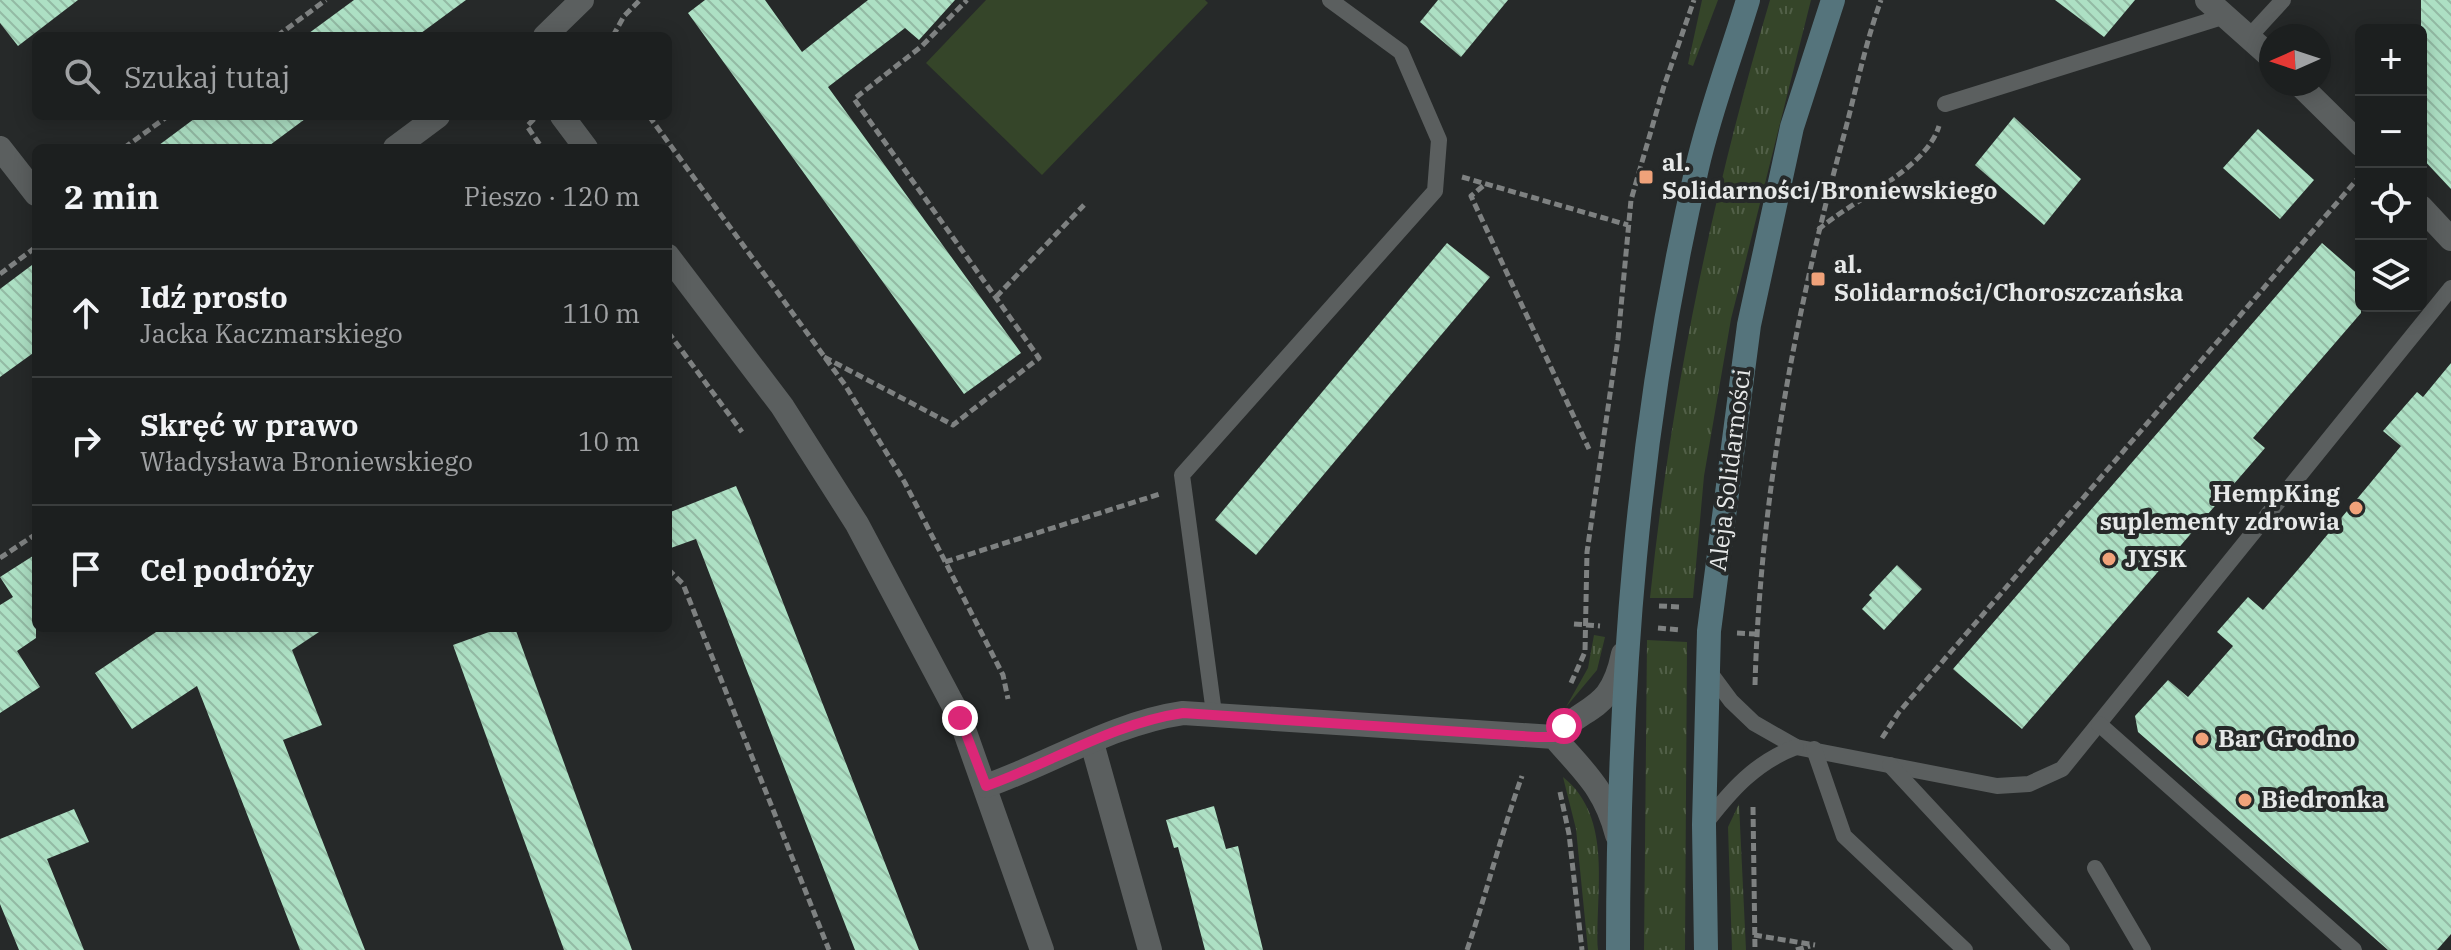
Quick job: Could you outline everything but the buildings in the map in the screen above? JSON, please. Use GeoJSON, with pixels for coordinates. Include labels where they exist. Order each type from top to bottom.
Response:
{"type":"FeatureCollection","features":[{"type":"Feature","properties":{"kind":"main road"},"geometry":{"type":"LineString","coordinates":[[1618,950],[1618,837],[1627,626],[1638,509],[1661,351],[1693,189],[1748,0]]}},
{"type":"Feature","properties":{"kind":"main road","name":"Aleja Solidarności"},"geometry":{"type":"LineString","coordinates":[[1706,950],[1704,825],[1707,668],[1749,325],[1792,127],[1833,0]]}},
{"type":"Feature","properties":{"kind":"street"},"geometry":{"type":"LineString","coordinates":[[549,32],[582,0]]}},
{"type":"Feature","properties":{"kind":"street"},"geometry":{"type":"LineString","coordinates":[[2216,8],[2259,46]]}},
{"type":"Feature","properties":{"kind":"street"},"geometry":{"type":"LineString","coordinates":[[2311,96],[2355,139]]}},
{"type":"Feature","properties":{"kind":"street"},"geometry":{"type":"LineString","coordinates":[[400,144],[433,120]]}},
{"type":"Feature","properties":{"kind":"street"},"geometry":{"type":"LineString","coordinates":[[565,120],[583,144]]}},
{"type":"Feature","properties":{"kind":"street"},"geometry":{"type":"LineString","coordinates":[[0,148],[32,189]]}},
{"type":"Feature","properties":{"kind":"street"},"geometry":{"type":"LineString","coordinates":[[2427,213],[2451,239]]}},
{"type":"Feature","properties":{"kind":"street"},"geometry":{"type":"LineString","coordinates":[[672,261],[782,406],[857,524],[960,718],[1042,950]]}},
{"type":"Feature","properties":{"kind":"street"},"geometry":{"type":"LineString","coordinates":[[986,786],[1152,718],[1214,713],[1554,737],[1606,696],[1619,674],[1627,626]]}},
{"type":"Feature","properties":{"kind":"street"},"geometry":{"type":"LineString","coordinates":[[1554,737],[1593,778],[1610,806],[1618,837]]}},
{"type":"Feature","properties":{"kind":"street"},"geometry":{"type":"LineString","coordinates":[[1092,743],[1150,950]]}},
{"type":"Feature","properties":{"kind":"lane"},"geometry":{"type":"LineString","coordinates":[[2249,37],[2283,0]]}},
{"type":"Feature","properties":{"kind":"lane"},"geometry":{"type":"LineString","coordinates":[[1214,713],[1182,475],[1435,191],[1439,140],[1401,52],[1336,2]]}},
{"type":"Feature","properties":{"kind":"lane"},"geometry":{"type":"LineString","coordinates":[[1945,104],[2216,8]]}},
{"type":"Feature","properties":{"kind":"lane"},"geometry":{"type":"LineString","coordinates":[[1707,668],[1731,701],[1754,723],[1796,747],[1997,786],[2029,784],[2062,769],[2451,288]]}},
{"type":"Feature","properties":{"kind":"lane"},"geometry":{"type":"LineString","coordinates":[[2099,724],[2354,950]]}},
{"type":"Feature","properties":{"kind":"lane"},"geometry":{"type":"LineString","coordinates":[[1704,825],[1728,794],[1753,770],[1774,755],[1796,747]]}},
{"type":"Feature","properties":{"kind":"lane"},"geometry":{"type":"LineString","coordinates":[[1814,749],[1844,836],[1965,950]]}},
{"type":"Feature","properties":{"kind":"lane"},"geometry":{"type":"LineString","coordinates":[[1890,765],[2062,950]]}},
{"type":"Feature","properties":{"kind":"lane"},"geometry":{"type":"LineString","coordinates":[[2095,868],[2143,950]]}},
{"type":"Feature","properties":{"kind":"path"},"geometry":{"type":"LineString","coordinates":[[282,32],[326,0]]}},
{"type":"Feature","properties":{"kind":"path"},"geometry":{"type":"LineString","coordinates":[[615,32],[624,16],[640,0]]}},
{"type":"Feature","properties":{"kind":"path"},"geometry":{"type":"LineString","coordinates":[[824,357],[953,425],[1039,358],[854,99],[922,46],[967,0]]}},
{"type":"Feature","properties":{"kind":"path"},"geometry":{"type":"LineString","coordinates":[[1694,0],[1644,150],[1628,225],[1618,339],[1587,552],[1586,603],[1627,626],[1711,620],[1756,634]]}},
{"type":"Feature","properties":{"kind":"path"},"geometry":{"type":"LineString","coordinates":[[1754,723],[1758,610],[1785,398],[1818,231],[1881,0]]}},
{"type":"Feature","properties":{"kind":"path"},"geometry":{"type":"LineString","coordinates":[[1818,231],[1852,203],[1900,173],[1935,138],[1945,104]]}},
{"type":"Feature","properties":{"kind":"path"},"geometry":{"type":"LineString","coordinates":[[130,144],[162,120]]}},
{"type":"Feature","properties":{"kind":"path"},"geometry":{"type":"LineString","coordinates":[[652,120],[669,144]]}},
{"type":"Feature","properties":{"kind":"path"},"geometry":{"type":"LineString","coordinates":[[672,148],[824,357],[905,483],[1003,675],[1008,699]]}},
{"type":"Feature","properties":{"kind":"path"},"geometry":{"type":"LineString","coordinates":[[1866,760],[1899,712],[2355,183]]}},
{"type":"Feature","properties":{"kind":"path"},"geometry":{"type":"LineString","coordinates":[[1589,449],[1471,196],[1483,186],[1628,225]]}},
{"type":"Feature","properties":{"kind":"path"},"geometry":{"type":"LineString","coordinates":[[996,297],[1084,205]]}},
{"type":"Feature","properties":{"kind":"path"},"geometry":{"type":"LineString","coordinates":[[0,274],[32,250]]}},
{"type":"Feature","properties":{"kind":"path"},"geometry":{"type":"LineString","coordinates":[[672,337],[742,432]]}},
{"type":"Feature","properties":{"kind":"path"},"geometry":{"type":"LineString","coordinates":[[945,562],[1184,486]]}},
{"type":"Feature","properties":{"kind":"path"},"geometry":{"type":"LineString","coordinates":[[0,558],[32,537]]}},
{"type":"Feature","properties":{"kind":"path"},"geometry":{"type":"LineString","coordinates":[[672,573],[683,584],[829,950]]}},
{"type":"Feature","properties":{"kind":"path"},"geometry":{"type":"LineString","coordinates":[[1574,624],[1627,626],[1711,620],[1758,610]]}},
{"type":"Feature","properties":{"kind":"path"},"geometry":{"type":"LineString","coordinates":[[1753,770],[1755,950]]}},
{"type":"Feature","properties":{"kind":"path"},"geometry":{"type":"LineString","coordinates":[[1467,950],[1494,873],[1496,849],[1522,776]]}},
{"type":"Feature","properties":{"kind":"path"},"geometry":{"type":"LineString","coordinates":[[1754,935],[1815,945],[1796,950]]}},
{"type":"Feature","properties":{"kind":"green space"},"geometry":{"type":"Polygon","coordinates":[[[986,0],[1205,0],[1208,3],[1042,175],[926,63],[986,0]]]}},
{"type":"Feature","properties":{"kind":"green space"},"geometry":{"type":"Polygon","coordinates":[[[1702,0],[1718,0],[1693,66],[1688,64],[1702,0]]]}},
{"type":"Feature","properties":{"kind":"green space"},"geometry":{"type":"Polygon","coordinates":[[[1770,0],[1811,0],[1731,319],[1704,476],[1693,598],[1650,598],[1669,446],[1696,296],[1730,147],[1770,0]]]}},
{"type":"Feature","properties":{"kind":"green space"},"geometry":{"type":"Polygon","coordinates":[[[1594,635],[1605,637],[1597,670],[1566,707],[1588,668],[1594,635]]]}},
{"type":"Feature","properties":{"kind":"green space"},"geometry":{"type":"Polygon","coordinates":[[[1647,640],[1687,642],[1685,950],[1644,950],[1647,640]]]}},
{"type":"Feature","properties":{"kind":"green space"},"geometry":{"type":"Polygon","coordinates":[[[1563,777],[1579,794],[1590,813],[1596,834],[1598,950],[1588,950],[1576,829],[1563,777]]]}},
{"type":"Feature","properties":{"kind":"green space"},"geometry":{"type":"Polygon","coordinates":[[[1739,804],[1746,950],[1732,950],[1728,827],[1739,804]]]}},
{"type":"Feature","properties":{"kind":"place","name":"al. Solidarności/Broniewskiego"},"geometry":{"type":"Point","coordinates":[1646,177]}},
{"type":"Feature","properties":{"kind":"place","name":"al. Solidarności/Choroszczańska"},"geometry":{"type":"Point","coordinates":[1818,279]}},
{"type":"Feature","properties":{"kind":"place","name":"HempKing suplementy zdrowia"},"geometry":{"type":"Point","coordinates":[2356,508]}},
{"type":"Feature","properties":{"kind":"place","name":"JYSK"},"geometry":{"type":"Point","coordinates":[2109,559]}},
{"type":"Feature","properties":{"kind":"place","name":"Bar Grodno"},"geometry":{"type":"Point","coordinates":[2202,739]}},
{"type":"Feature","properties":{"kind":"place","name":"Biedronka"},"geometry":{"type":"Point","coordinates":[2245,800]}},
{"type":"Feature","properties":{"kind":"route"},"geometry":{"type":"LineString","coordinates":[[960,718],[986,786],[1037,768],[1143,720],[1183,713],[1536,737],[1554,737],[1564,726]]}}]}
